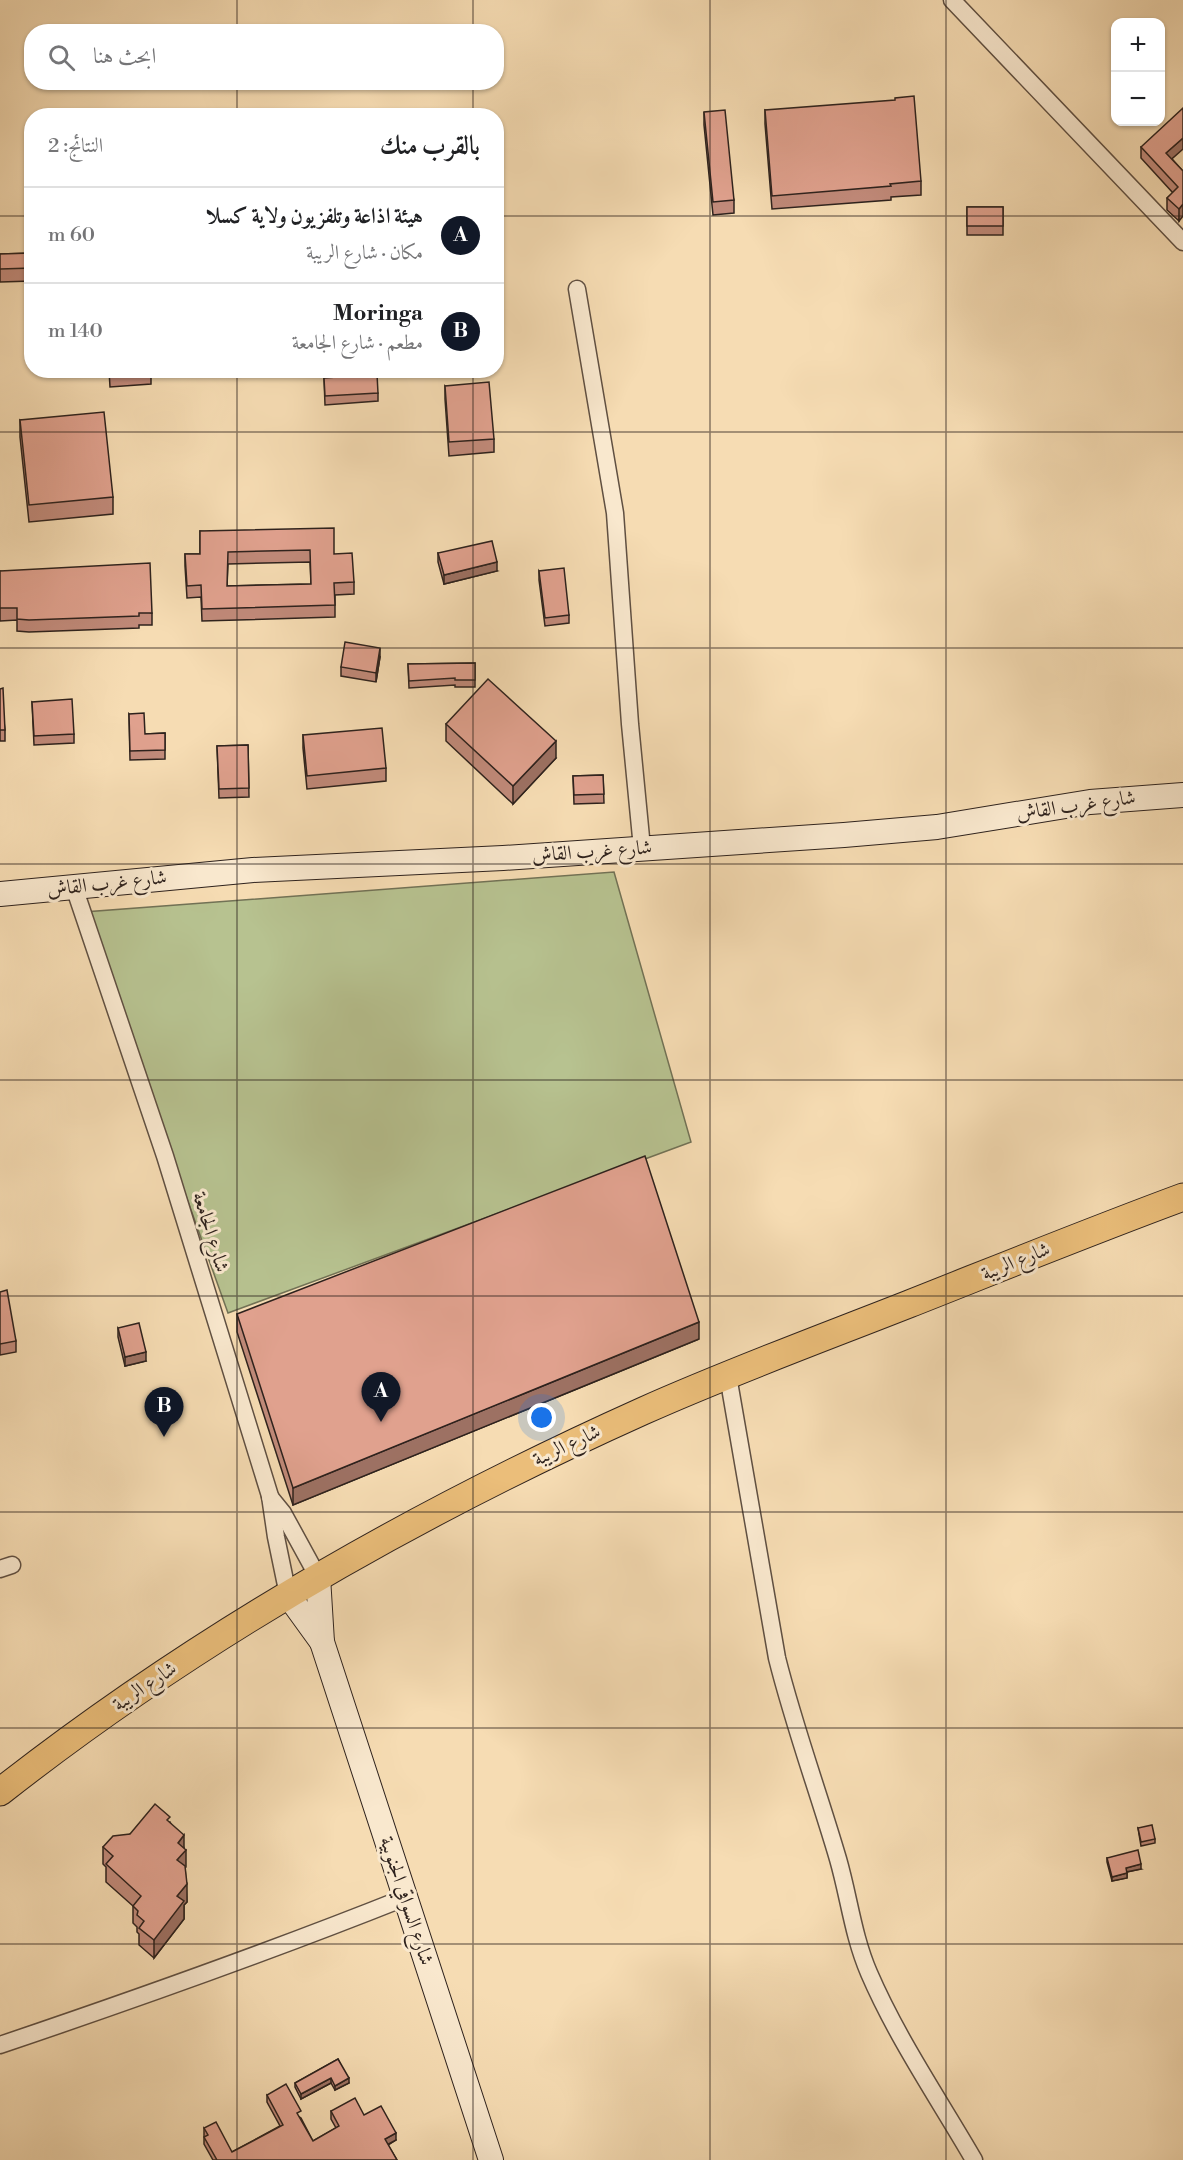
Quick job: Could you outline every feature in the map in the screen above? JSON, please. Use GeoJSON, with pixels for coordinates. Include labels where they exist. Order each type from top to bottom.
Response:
{"type":"FeatureCollection","features":[{"type":"Feature","properties":{"kind":"main road","name":"شارع غرب القاش"},"geometry":{"type":"LineString","coordinates":[[0,894],[253,870],[503,858],[758,842],[937,827],[1089,802],[1183,795]]}},
{"type":"Feature","properties":{"kind":"main road","name":"شارع الريبة"},"geometry":{"type":"LineString","coordinates":[[0,1791],[51,1751],[106,1713],[288,1595],[413,1524],[558,1450],[646,1409],[1183,1197]]}},
{"type":"Feature","properties":{"kind":"main road","name":"شارع السواقي الجنوبية"},"geometry":{"type":"LineString","coordinates":[[318,1577],[322,1642],[491,2160]]}},
{"type":"Feature","properties":{"kind":"main road","name":"شارع السواقي الجنوبية"},"geometry":{"type":"LineString","coordinates":[[288,1595],[322,1642]]}},
{"type":"Feature","properties":{"kind":"street"},"geometry":{"type":"LineString","coordinates":[[952,0],[1183,242]]}},
{"type":"Feature","properties":{"kind":"street"},"geometry":{"type":"LineString","coordinates":[[577,289],[615,513],[630,724],[642,848]]}},
{"type":"Feature","properties":{"kind":"street","name":"شارع الجامعة"},"geometry":{"type":"LineString","coordinates":[[74,887],[165,1156],[270,1496],[288,1595]]}},
{"type":"Feature","properties":{"kind":"street"},"geometry":{"type":"LineString","coordinates":[[728,1376],[777,1658],[840,1865],[860,1950],[869,1975],[904,2042],[974,2160]]}},
{"type":"Feature","properties":{"kind":"street"},"geometry":{"type":"LineString","coordinates":[[270,1496],[283,1513],[318,1577]]}},
{"type":"Feature","properties":{"kind":"street"},"geometry":{"type":"LineString","coordinates":[[0,2045],[139,1998],[404,1898]]}},
{"type":"Feature","properties":{"kind":"green space"},"geometry":{"type":"Polygon","coordinates":[[[614,872],[691,1142],[228,1313],[84,912],[614,872]]]}},
{"type":"Feature","properties":{"kind":"building"},"geometry":{"type":"Polygon","coordinates":[[[914,96],[921,181],[890,184],[891,186],[772,196],[765,110],[895,100],[895,98],[914,96]]]}},
{"type":"Feature","properties":{"kind":"building"},"geometry":{"type":"Polygon","coordinates":[[[1183,108],[1183,138],[1166,153],[1183,171],[1183,204],[1179,209],[1167,198],[1178,187],[1141,147],[1183,108]]]}},
{"type":"Feature","properties":{"kind":"building"},"geometry":{"type":"Polygon","coordinates":[[[725,110],[734,200],[713,202],[704,112],[725,110]]]}},
{"type":"Feature","properties":{"kind":"building"},"geometry":{"type":"Polygon","coordinates":[[[967,207],[1003,207],[1003,226],[967,226],[967,207]]]}},
{"type":"Feature","properties":{"kind":"building"},"geometry":{"type":"Polygon","coordinates":[[[24,253],[24,268],[0,269],[0,254],[24,253]]]}},
{"type":"Feature","properties":{"kind":"building"},"geometry":{"type":"Polygon","coordinates":[[[324,378],[377,378],[378,393],[325,396],[324,378]]]}},
{"type":"Feature","properties":{"kind":"building"},"geometry":{"type":"Polygon","coordinates":[[[489,382],[494,439],[449,442],[445,386],[489,382]]]}},
{"type":"Feature","properties":{"kind":"building"},"geometry":{"type":"Polygon","coordinates":[[[104,412],[113,497],[29,505],[20,420],[104,412]]]}},
{"type":"Feature","properties":{"kind":"building"},"geometry":{"type":"Polygon","coordinates":[[[334,528],[334,554],[352,553],[354,582],[334,583],[335,605],[202,609],[201,585],[187,586],[185,554],[200,554],[200,531],[334,528]],[[310,550],[228,552],[227,586],[311,584],[310,550]]]}},
{"type":"Feature","properties":{"kind":"building"},"geometry":{"type":"Polygon","coordinates":[[[492,541],[497,562],[444,575],[438,553],[492,541]]]}},
{"type":"Feature","properties":{"kind":"building"},"geometry":{"type":"Polygon","coordinates":[[[150,563],[152,613],[139,613],[139,616],[29,620],[17,619],[17,608],[0,608],[0,571],[150,563]]]}},
{"type":"Feature","properties":{"kind":"building"},"geometry":{"type":"Polygon","coordinates":[[[564,568],[569,615],[545,618],[539,571],[564,568]]]}},
{"type":"Feature","properties":{"kind":"building"},"geometry":{"type":"Polygon","coordinates":[[[345,642],[380,648],[376,673],[341,667],[345,642]]]}},
{"type":"Feature","properties":{"kind":"building"},"geometry":{"type":"Polygon","coordinates":[[[475,663],[475,680],[455,680],[455,678],[409,681],[408,664],[475,663]]]}},
{"type":"Feature","properties":{"kind":"building"},"geometry":{"type":"Polygon","coordinates":[[[488,679],[556,741],[513,786],[446,724],[488,679]]]}},
{"type":"Feature","properties":{"kind":"building"},"geometry":{"type":"Polygon","coordinates":[[[3,688],[5,730],[0,730],[0,689],[3,688]]]}},
{"type":"Feature","properties":{"kind":"building"},"geometry":{"type":"Polygon","coordinates":[[[72,699],[74,734],[34,736],[32,702],[72,699]]]}},
{"type":"Feature","properties":{"kind":"building"},"geometry":{"type":"Polygon","coordinates":[[[144,713],[145,734],[165,733],[165,750],[130,751],[129,714],[144,713]]]}},
{"type":"Feature","properties":{"kind":"building"},"geometry":{"type":"Polygon","coordinates":[[[382,728],[386,768],[307,776],[303,735],[382,728]]]}},
{"type":"Feature","properties":{"kind":"building"},"geometry":{"type":"Polygon","coordinates":[[[248,745],[249,788],[219,789],[217,746],[248,745]]]}},
{"type":"Feature","properties":{"kind":"building"},"geometry":{"type":"Polygon","coordinates":[[[603,775],[604,794],[574,795],[573,776],[603,775]]]}},
{"type":"Feature","properties":{"kind":"building"},"geometry":{"type":"Polygon","coordinates":[[[645,1156],[699,1322],[293,1488],[237,1314],[645,1156]]]}},
{"type":"Feature","properties":{"kind":"building"},"geometry":{"type":"Polygon","coordinates":[[[7,1290],[16,1341],[0,1344],[0,1292],[7,1290]]]}},
{"type":"Feature","properties":{"kind":"building"},"geometry":{"type":"Polygon","coordinates":[[[139,1323],[146,1352],[125,1357],[118,1328],[139,1323]]]}},
{"type":"Feature","properties":{"kind":"building"},"geometry":{"type":"Polygon","coordinates":[[[155,1804],[170,1817],[167,1820],[184,1835],[178,1843],[186,1850],[177,1860],[185,1866],[187,1884],[177,1896],[184,1901],[154,1940],[139,1928],[144,1921],[137,1915],[138,1911],[133,1906],[141,1896],[106,1864],[113,1856],[103,1847],[113,1836],[130,1834],[155,1804]]]}},
{"type":"Feature","properties":{"kind":"building"},"geometry":{"type":"Polygon","coordinates":[[[1152,1825],[1155,1839],[1141,1842],[1138,1828],[1152,1825]]]}},
{"type":"Feature","properties":{"kind":"building"},"geometry":{"type":"Polygon","coordinates":[[[1138,1850],[1141,1864],[1126,1868],[1127,1873],[1112,1877],[1107,1858],[1138,1850]]]}},
{"type":"Feature","properties":{"kind":"building"},"geometry":{"type":"Polygon","coordinates":[[[338,2059],[349,2078],[335,2086],[331,2078],[301,2094],[295,2083],[338,2059]]]}},
{"type":"Feature","properties":{"kind":"building"},"geometry":{"type":"Polygon","coordinates":[[[286,2084],[301,2111],[297,2113],[313,2141],[339,2126],[331,2111],[355,2098],[364,2115],[381,2106],[396,2133],[385,2139],[397,2160],[217,2160],[204,2137],[208,2135],[204,2128],[216,2122],[232,2152],[283,2125],[267,2095],[286,2084]]]}},
{"type":"Feature","properties":{"kind":"place","name":"هيئة اذاعة وتلفزيون ولاية كسلا"},"geometry":{"type":"Point","coordinates":[381,1422]}},
{"type":"Feature","properties":{"kind":"place","name":"Moringa"},"geometry":{"type":"Point","coordinates":[164,1437]}}]}
